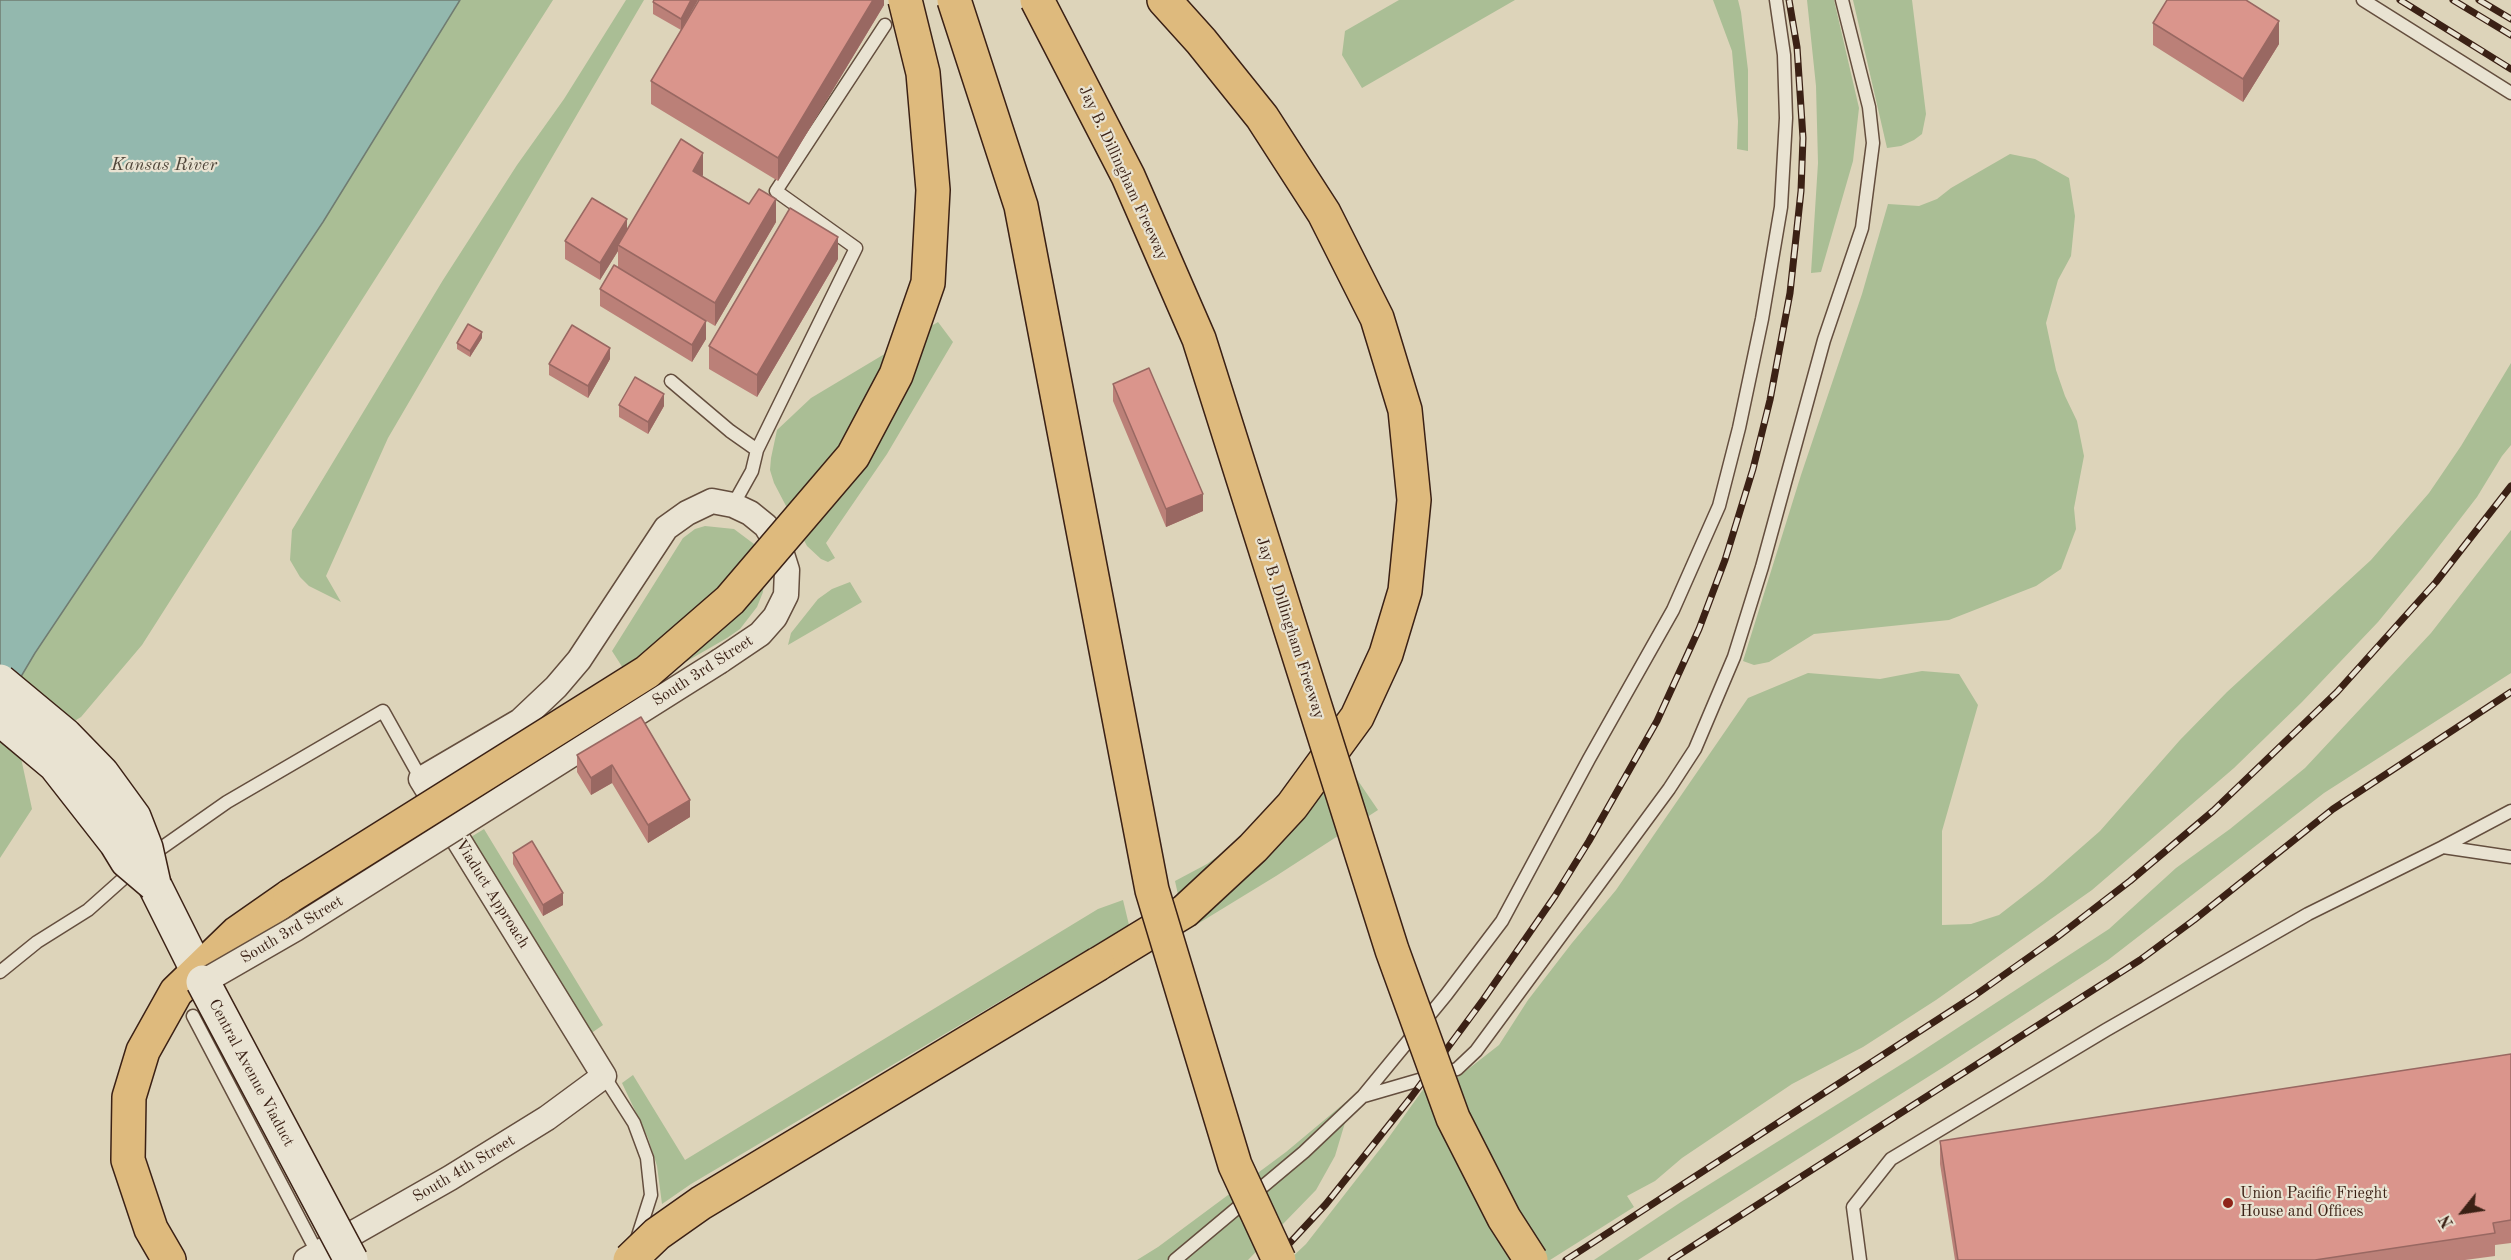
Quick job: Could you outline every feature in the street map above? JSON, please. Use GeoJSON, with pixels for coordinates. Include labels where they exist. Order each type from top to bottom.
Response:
{"type":"FeatureCollection","features":[{"type":"Feature","properties":{"kind":"highway"},"geometry":{"type":"LineString","coordinates":[[169,1260],[151,1229],[128,1160],[129,1097],[143,1051],[176,992],[237,933],[281,903],[647,672],[730,600],[853,456],[896,375],[928,283],[933,190],[923,73],[905,0]]}},
{"type":"Feature","properties":{"kind":"highway"},"geometry":{"type":"LineString","coordinates":[[954,0],[1021,206],[1152,890],[1235,1165],[1279,1260]]}},
{"type":"Feature","properties":{"kind":"highway","name":"Jay B. Dillingham Freeway"},"geometry":{"type":"LineString","coordinates":[[1037,0],[1128,176],[1199,339],[1392,950],[1416,1017],[1453,1118],[1504,1218],[1531,1260]]}},
{"type":"Feature","properties":{"kind":"highway"},"geometry":{"type":"LineString","coordinates":[[630,1260],[657,1234],[701,1203],[1185,911],[1253,848],[1292,806],[1357,717],[1386,654],[1405,591],[1414,500],[1405,410],[1377,318],[1324,213],[1262,117],[1201,41],[1164,0]]}},
{"type":"Feature","properties":{"kind":"main road","name":"Central Avenue Viaduct"},"geometry":{"type":"LineString","coordinates":[[0,681],[65,735],[102,773],[134,817],[146,848],[154,884],[203,982],[351,1260]]}},
{"type":"Feature","properties":{"kind":"main road","name":"Central Avenue Viaduct"},"geometry":{"type":"LineString","coordinates":[[0,719],[55,765],[116,843],[127,861],[154,884]]}},
{"type":"Feature","properties":{"kind":"street","name":"South 3rd Street"},"geometry":{"type":"LineString","coordinates":[[203,982],[295,929],[760,634],[774,617],[786,595],[788,570],[781,551],[766,526],[750,513],[733,505],[712,501],[687,513],[666,528],[579,660],[556,687],[520,721],[421,779]]}},
{"type":"Feature","properties":{"kind":"street"},"geometry":{"type":"LineString","coordinates":[[0,699],[35,728],[96,789]]}},
{"type":"Feature","properties":{"kind":"street","name":"Viaduct Approach"},"geometry":{"type":"LineString","coordinates":[[421,779],[604,1076]]}},
{"type":"Feature","properties":{"kind":"street","name":"South 4th Street"},"geometry":{"type":"LineString","coordinates":[[312,1257],[450,1178],[547,1118],[604,1076]]}},
{"type":"Feature","properties":{"kind":"lane"},"geometry":{"type":"LineString","coordinates":[[1175,1260],[1304,1152],[1363,1096],[1446,995],[1502,921],[1673,610],[1719,506],[1739,428],[1760,329],[1781,207],[1786,118],[1785,76],[1776,0]]}},
{"type":"Feature","properties":{"kind":"lane"},"geometry":{"type":"LineString","coordinates":[[1363,1096],[1457,1069],[1476,1051],[1669,789],[1695,749],[1734,657],[1762,567],[1824,340],[1862,228],[1873,143],[1869,107],[1842,0]]}},
{"type":"Feature","properties":{"kind":"lane"},"geometry":{"type":"LineString","coordinates":[[2363,0],[2511,93]]}},
{"type":"Feature","properties":{"kind":"lane"},"geometry":{"type":"LineString","coordinates":[[733,505],[752,471],[757,450],[856,248],[777,191],[885,25]]}},
{"type":"Feature","properties":{"kind":"lane"},"geometry":{"type":"LineString","coordinates":[[670,381],[730,431],[757,450]]}},
{"type":"Feature","properties":{"kind":"lane","name":"Viaduct Approach"},"geometry":{"type":"LineString","coordinates":[[0,972],[37,942],[88,910],[144,861],[227,802],[383,711],[421,779]]}},
{"type":"Feature","properties":{"kind":"lane"},"geometry":{"type":"LineString","coordinates":[[1860,1260],[1853,1207],[1891,1159],[2106,1030],[2308,914],[2511,811]]}},
{"type":"Feature","properties":{"kind":"lane"},"geometry":{"type":"LineString","coordinates":[[2443,847],[2511,857]]}},
{"type":"Feature","properties":{"kind":"lane"},"geometry":{"type":"LineString","coordinates":[[193,1016],[312,1257]]}},
{"type":"Feature","properties":{"kind":"lane"},"geometry":{"type":"LineString","coordinates":[[604,1076],[634,1123],[647,1158],[651,1196],[630,1260]]}},
{"type":"Feature","properties":{"kind":"green space"},"geometry":{"type":"Polygon","coordinates":[[[460,0],[553,0],[142,645],[81,717],[68,725],[17,684],[35,653],[323,222],[460,0]]]}},
{"type":"Feature","properties":{"kind":"green space"},"geometry":{"type":"Polygon","coordinates":[[[626,0],[644,0],[388,438],[326,576],[341,602],[309,586],[300,577],[290,560],[292,530],[443,280],[517,165],[564,99],[626,0]]]}},
{"type":"Feature","properties":{"kind":"green space"},"geometry":{"type":"Polygon","coordinates":[[[1399,0],[1515,0],[1362,88],[1342,55],[1345,31],[1399,0]]]}},
{"type":"Feature","properties":{"kind":"green space"},"geometry":{"type":"Polygon","coordinates":[[[1713,0],[1738,0],[1741,12],[1748,70],[1748,151],[1737,149],[1738,121],[1732,51],[1713,0]]]}},
{"type":"Feature","properties":{"kind":"green space"},"geometry":{"type":"Polygon","coordinates":[[[1807,0],[1834,0],[1859,108],[1853,161],[1821,272],[1811,273],[1818,163],[1816,86],[1807,0]]]}},
{"type":"Feature","properties":{"kind":"green space"},"geometry":{"type":"Polygon","coordinates":[[[1853,0],[1912,0],[1926,114],[1922,134],[1901,146],[1887,148],[1853,0]]]}},
{"type":"Feature","properties":{"kind":"green space"},"geometry":{"type":"Polygon","coordinates":[[[2010,154],[2035,159],[2069,178],[2075,216],[2071,256],[2058,280],[2046,323],[2056,370],[2077,421],[2084,456],[2074,508],[2076,529],[2061,569],[2036,586],[1949,620],[1814,634],[1769,662],[1754,665],[1743,661],[1801,475],[1862,294],[1888,204],[1919,206],[1937,199],[1951,188],[2010,154]]]}},
{"type":"Feature","properties":{"kind":"green space"},"geometry":{"type":"Polygon","coordinates":[[[938,322],[953,342],[887,454],[826,543],[835,558],[828,562],[821,559],[807,546],[774,483],[770,470],[777,430],[811,398],[938,322]]]}},
{"type":"Feature","properties":{"kind":"green space"},"geometry":{"type":"Polygon","coordinates":[[[2511,363],[2511,445],[2477,497],[2423,567],[2378,622],[2302,702],[2234,768],[2092,890],[1936,1000],[1863,1047],[1792,1084],[1682,1158],[1655,1181],[1627,1196],[1634,1207],[1550,1260],[1289,1260],[1306,1244],[1384,1144],[1427,1084],[1458,1077],[1499,1045],[1528,1000],[1616,890],[1748,698],[1808,673],[1880,679],[1922,671],[1959,674],[1978,705],[1942,831],[1942,925],[1971,924],[1999,915],[2043,881],[2100,831],[2180,740],[2227,692],[2371,560],[2429,493],[2461,446],[2511,363]]]}},
{"type":"Feature","properties":{"kind":"green space"},"geometry":{"type":"Polygon","coordinates":[[[705,526],[734,529],[754,544],[764,573],[763,592],[757,607],[740,629],[727,638],[637,690],[612,651],[683,538],[695,529],[705,526]]]}},
{"type":"Feature","properties":{"kind":"green space"},"geometry":{"type":"Polygon","coordinates":[[[2511,530],[2511,673],[2324,793],[2108,960],[1942,1068],[1638,1260],[1594,1260],[2109,929],[2176,868],[2230,829],[2305,768],[2431,633],[2511,530]]]}},
{"type":"Feature","properties":{"kind":"green space"},"geometry":{"type":"Polygon","coordinates":[[[850,582],[862,602],[788,645],[791,633],[818,599],[832,589],[850,582]]]}},
{"type":"Feature","properties":{"kind":"green space"},"geometry":{"type":"Polygon","coordinates":[[[0,742],[21,758],[32,809],[0,858],[0,742]]]}},
{"type":"Feature","properties":{"kind":"green space"},"geometry":{"type":"Polygon","coordinates":[[[1346,763],[1378,810],[1186,931],[1175,881],[1207,864],[1346,763]]]}},
{"type":"Feature","properties":{"kind":"green space"},"geometry":{"type":"Polygon","coordinates":[[[484,829],[603,1025],[590,1034],[471,837],[484,829]]]}},
{"type":"Feature","properties":{"kind":"green space"},"geometry":{"type":"Polygon","coordinates":[[[1123,900],[1129,925],[691,1184],[662,1204],[657,1166],[648,1138],[622,1083],[633,1075],[685,1160],[1098,909],[1123,900]]]}},
{"type":"Feature","properties":{"kind":"green space"},"geometry":{"type":"Polygon","coordinates":[[[1353,1096],[1335,1156],[1316,1190],[1248,1260],[1137,1260],[1286,1152],[1353,1096]]]}},
{"type":"Feature","properties":{"kind":"water","name":"Kansas River"},"geometry":{"type":"Polygon","coordinates":[[[0,0],[460,0],[323,222],[35,653],[0,712],[0,0]]]}},
{"type":"Feature","properties":{"kind":"building"},"geometry":{"type":"Polygon","coordinates":[[[654,0],[691,0],[681,19],[653,2],[654,0]]]}},
{"type":"Feature","properties":{"kind":"building"},"geometry":{"type":"Polygon","coordinates":[[[699,0],[873,0],[778,158],[651,81],[699,0]]]}},
{"type":"Feature","properties":{"kind":"building"},"geometry":{"type":"Polygon","coordinates":[[[2167,0],[2246,0],[2279,21],[2243,79],[2153,23],[2167,0]]]}},
{"type":"Feature","properties":{"kind":"building"},"geometry":{"type":"Polygon","coordinates":[[[681,139],[703,153],[693,171],[749,204],[759,189],[776,199],[715,303],[618,245],[681,139]]]}},
{"type":"Feature","properties":{"kind":"building"},"geometry":{"type":"Polygon","coordinates":[[[592,198],[627,219],[600,263],[565,241],[592,198]]]}},
{"type":"Feature","properties":{"kind":"building"},"geometry":{"type":"Polygon","coordinates":[[[790,208],[838,237],[757,375],[709,346],[790,208]]]}},
{"type":"Feature","properties":{"kind":"building"},"geometry":{"type":"Polygon","coordinates":[[[614,265],[706,321],[692,345],[600,289],[614,265]]]}},
{"type":"Feature","properties":{"kind":"building"},"geometry":{"type":"Polygon","coordinates":[[[468,324],[482,332],[470,351],[457,343],[468,324]]]}},
{"type":"Feature","properties":{"kind":"building"},"geometry":{"type":"Polygon","coordinates":[[[572,325],[610,348],[588,386],[549,364],[572,325]]]}},
{"type":"Feature","properties":{"kind":"building"},"geometry":{"type":"Polygon","coordinates":[[[1149,368],[1203,494],[1166,509],[1113,384],[1149,368]]]}},
{"type":"Feature","properties":{"kind":"building"},"geometry":{"type":"Polygon","coordinates":[[[635,377],[664,394],[648,422],[619,405],[635,377]]]}},
{"type":"Feature","properties":{"kind":"building"},"geometry":{"type":"Polygon","coordinates":[[[641,717],[690,800],[648,825],[612,765],[591,778],[577,755],[641,717]]]}},
{"type":"Feature","properties":{"kind":"building"},"geometry":{"type":"Polygon","coordinates":[[[532,841],[563,893],[543,905],[513,853],[532,841]]]}},
{"type":"Feature","properties":{"kind":"building","name":"Union Pacific Frieght House and Offices"},"geometry":{"type":"Polygon","coordinates":[[[2511,1054],[2511,1220],[2493,1223],[2495,1233],[2315,1260],[1958,1260],[1940,1141],[2511,1054]]]}},
{"type":"Feature","properties":{"kind":"railway"},"geometry":{"type":"LineString","coordinates":[[1274,1260],[1326,1204],[1412,1096],[1483,1000],[1555,896],[1657,721],[1699,629],[1725,560],[1753,469],[1770,400],[1790,293],[1801,191],[1803,138],[1797,47],[1789,0]]}},
{"type":"Feature","properties":{"kind":"railway"},"geometry":{"type":"LineString","coordinates":[[2400,0],[2511,69]]}},
{"type":"Feature","properties":{"kind":"railway"},"geometry":{"type":"LineString","coordinates":[[2453,0],[2511,35]]}},
{"type":"Feature","properties":{"kind":"railway"},"geometry":{"type":"LineString","coordinates":[[2479,0],[2511,19]]}},
{"type":"Feature","properties":{"kind":"railway"},"geometry":{"type":"LineString","coordinates":[[1566,1260],[1974,996],[2056,938],[2130,881],[2213,811],[2337,692],[2436,582],[2511,486]]}},
{"type":"Feature","properties":{"kind":"railway"},"geometry":{"type":"LineString","coordinates":[[1671,1260],[2140,960],[2333,809],[2511,692]]}},
{"type":"Feature","properties":{"kind":"place","name":"Union Pacific Frieght House and Offices"},"geometry":{"type":"Point","coordinates":[2228,1203]}}]}
